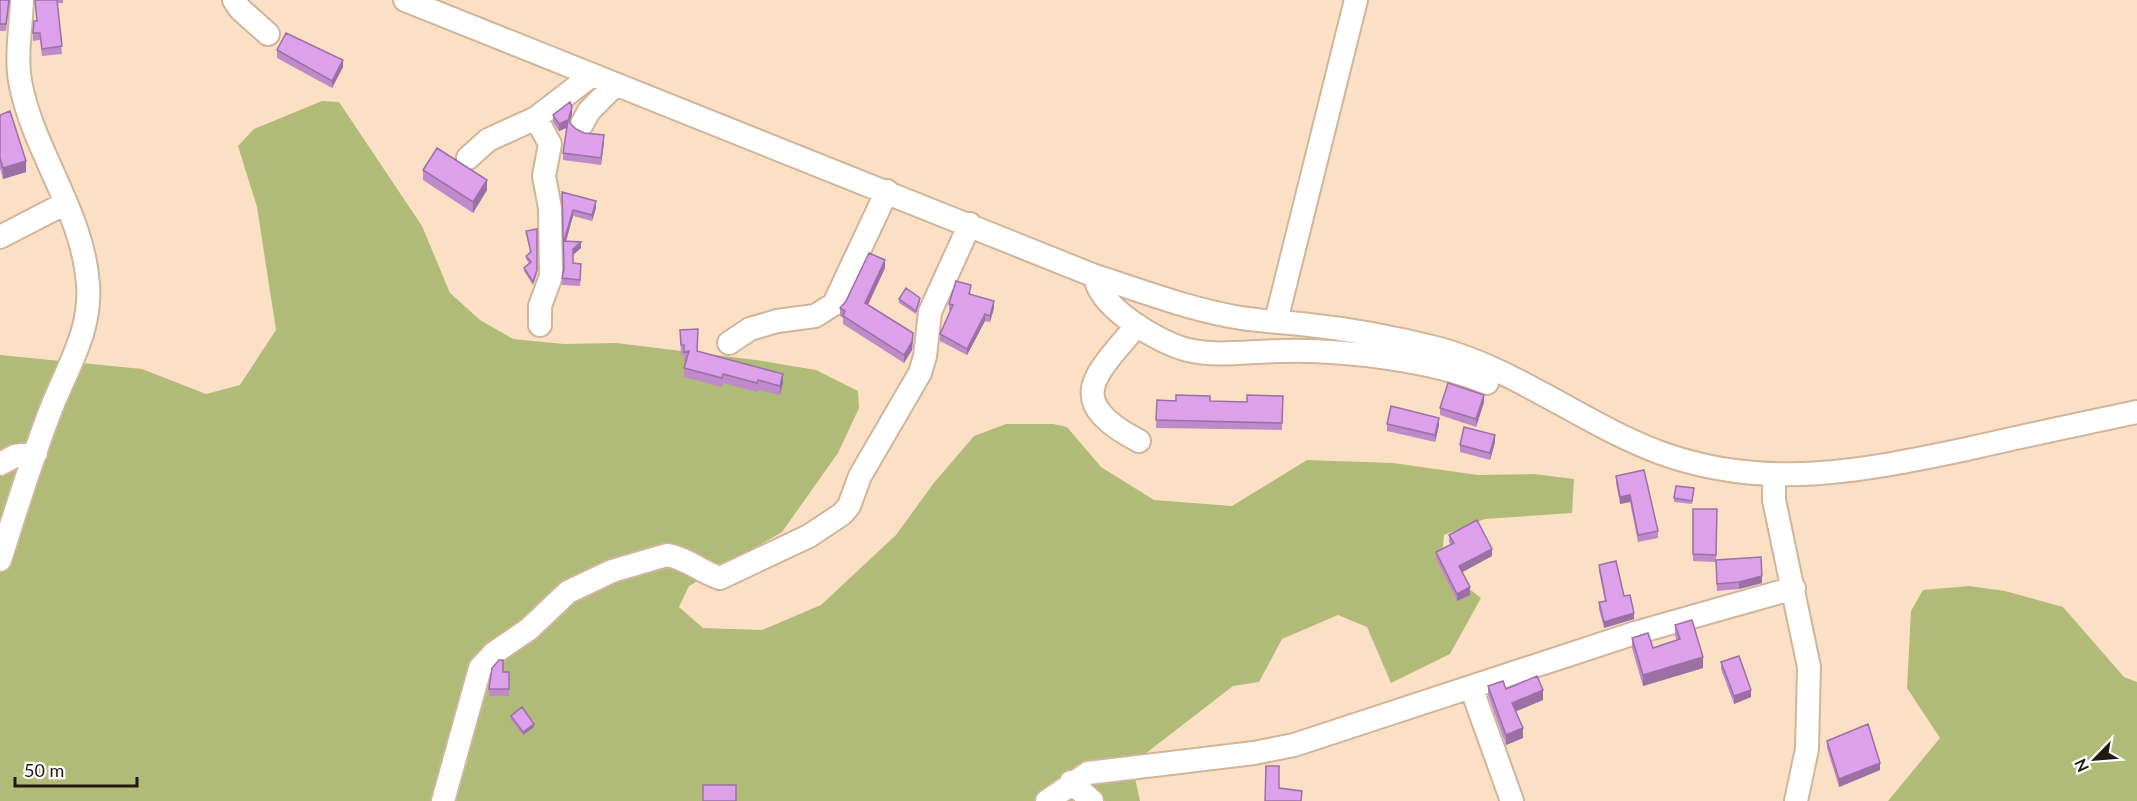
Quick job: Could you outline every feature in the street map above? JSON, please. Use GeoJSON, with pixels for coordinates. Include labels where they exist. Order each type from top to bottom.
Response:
{"type":"FeatureCollection","features":[{"type":"Feature","properties":{"kind":"street"},"geometry":{"type":"LineString","coordinates":[[0,560],[4,529],[36,453],[51,409],[80,345],[89,285],[85,261],[66,203],[30,117],[21,89],[18,72],[22,0]]}},
{"type":"Feature","properties":{"kind":"street"},"geometry":{"type":"LineString","coordinates":[[234,0],[268,34]]}},
{"type":"Feature","properties":{"kind":"street"},"geometry":{"type":"LineString","coordinates":[[405,0],[970,224],[1095,276],[1187,305],[1241,318],[1374,333],[1443,350],[1550,397],[1585,418],[1661,453],[1727,470],[1774,476],[1819,475],[1889,465],[2137,412]]}},
{"type":"Feature","properties":{"kind":"street"},"geometry":{"type":"LineString","coordinates":[[1276,321],[1356,0]]}},
{"type":"Feature","properties":{"kind":"street"},"geometry":{"type":"LineString","coordinates":[[468,158],[488,140],[536,118],[592,75]]}},
{"type":"Feature","properties":{"kind":"street"},"geometry":{"type":"LineString","coordinates":[[582,124],[589,111],[615,85]]}},
{"type":"Feature","properties":{"kind":"street"},"geometry":{"type":"LineString","coordinates":[[536,118],[550,144],[544,176],[550,208],[551,276],[540,306],[540,325]]}},
{"type":"Feature","properties":{"kind":"street"},"geometry":{"type":"LineString","coordinates":[[729,343],[750,329],[777,321],[814,316],[834,304],[887,191]]}},
{"type":"Feature","properties":{"kind":"street"},"geometry":{"type":"LineString","coordinates":[[0,237],[66,203]]}},
{"type":"Feature","properties":{"kind":"street"},"geometry":{"type":"LineString","coordinates":[[443,801],[480,668],[494,653],[529,628],[568,592],[612,571],[666,555],[676,556],[706,574],[720,578],[809,536],[842,514],[849,506],[860,476],[920,373],[925,356],[930,312],[970,224]]}},
{"type":"Feature","properties":{"kind":"street"},"geometry":{"type":"LineString","coordinates":[[1095,276],[1098,288],[1106,300],[1137,325],[1187,350],[1224,353],[1314,352],[1383,359],[1466,374],[1644,462],[1745,489]]}},
{"type":"Feature","properties":{"kind":"street"},"geometry":{"type":"LineString","coordinates":[[1137,325],[1098,373],[1092,388],[1096,405],[1104,417],[1116,430],[1139,441]]}},
{"type":"Feature","properties":{"kind":"street"},"geometry":{"type":"LineString","coordinates":[[0,464],[15,456],[36,453]]}},
{"type":"Feature","properties":{"kind":"street"},"geometry":{"type":"LineString","coordinates":[[1774,476],[1774,500],[1809,667],[1810,705],[1807,749],[1796,801]]}},
{"type":"Feature","properties":{"kind":"street"},"geometry":{"type":"LineString","coordinates":[[1047,801],[1071,782],[1088,773],[1254,753],[1294,745],[1668,623],[1794,588]]}},
{"type":"Feature","properties":{"kind":"street"},"geometry":{"type":"LineString","coordinates":[[1471,687],[1512,801]]}},
{"type":"Feature","properties":{"kind":"street"},"geometry":{"type":"LineString","coordinates":[[1071,782],[1092,801]]}},
{"type":"Feature","properties":{"kind":"green space"},"geometry":{"type":"Polygon","coordinates":[[[322,101],[339,102],[422,226],[450,293],[480,320],[513,339],[564,344],[616,343],[756,360],[816,370],[858,391],[859,408],[838,453],[782,532],[689,586],[679,607],[703,628],[762,630],[821,605],[896,535],[933,484],[974,436],[1006,424],[1053,424],[1067,427],[1101,467],[1154,500],[1232,506],[1307,460],[1393,463],[1478,475],[1534,474],[1574,479],[1572,513],[1485,519],[1444,535],[1441,567],[1481,598],[1450,654],[1391,683],[1367,627],[1338,615],[1282,639],[1259,682],[1233,686],[1132,764],[1140,801],[0,801],[0,355],[142,369],[206,394],[240,385],[276,330],[257,207],[238,146],[254,129],[322,101]]]}},
{"type":"Feature","properties":{"kind":"green space"},"geometry":{"type":"Polygon","coordinates":[[[1969,586],[2005,591],[2063,607],[2124,677],[2137,682],[2137,801],[1888,801],[1940,738],[1907,688],[1911,611],[1923,590],[1969,586]]]}},
{"type":"Feature","properties":{"kind":"building"},"geometry":{"type":"Polygon","coordinates":[[[0,0],[9,0],[6,24],[0,24],[0,0]]]}},
{"type":"Feature","properties":{"kind":"building"},"geometry":{"type":"Polygon","coordinates":[[[35,0],[57,0],[62,46],[42,49],[40,33],[33,33],[34,21],[37,21],[35,0]]]}},
{"type":"Feature","properties":{"kind":"building"},"geometry":{"type":"Polygon","coordinates":[[[286,33],[343,60],[332,81],[277,50],[286,33]]]}},
{"type":"Feature","properties":{"kind":"building"},"geometry":{"type":"Polygon","coordinates":[[[570,102],[572,107],[570,123],[576,129],[584,133],[604,135],[601,158],[563,153],[568,120],[559,124],[553,115],[570,102]]]}},
{"type":"Feature","properties":{"kind":"building"},"geometry":{"type":"Polygon","coordinates":[[[10,111],[26,161],[3,168],[0,158],[0,115],[10,111]]]}},
{"type":"Feature","properties":{"kind":"building"},"geometry":{"type":"Polygon","coordinates":[[[437,148],[487,180],[473,202],[423,170],[437,148]]]}},
{"type":"Feature","properties":{"kind":"building"},"geometry":{"type":"Polygon","coordinates":[[[562,192],[596,201],[592,215],[573,210],[564,241],[581,242],[573,249],[573,263],[581,264],[580,280],[562,278],[564,269],[562,192]]]}},
{"type":"Feature","properties":{"kind":"building"},"geometry":{"type":"Polygon","coordinates":[[[537,229],[537,270],[533,282],[524,268],[531,262],[526,256],[531,252],[526,231],[537,229]]]}},
{"type":"Feature","properties":{"kind":"building"},"geometry":{"type":"Polygon","coordinates":[[[869,253],[885,260],[865,303],[913,333],[912,342],[904,355],[843,316],[845,311],[840,308],[846,301],[869,253]]]}},
{"type":"Feature","properties":{"kind":"building"},"geometry":{"type":"Polygon","coordinates":[[[956,281],[971,285],[969,294],[994,301],[990,316],[985,314],[967,349],[940,334],[953,305],[949,304],[956,281]]]}},
{"type":"Feature","properties":{"kind":"building"},"geometry":{"type":"Polygon","coordinates":[[[906,288],[920,298],[916,311],[899,299],[906,288]]]}},
{"type":"Feature","properties":{"kind":"building"},"geometry":{"type":"Polygon","coordinates":[[[698,329],[697,351],[783,374],[780,386],[758,380],[757,383],[723,374],[722,378],[684,368],[689,351],[684,352],[684,345],[681,345],[680,330],[698,329]]]}},
{"type":"Feature","properties":{"kind":"building"},"geometry":{"type":"Polygon","coordinates":[[[1448,383],[1484,395],[1476,419],[1440,408],[1448,383]]]}},
{"type":"Feature","properties":{"kind":"building"},"geometry":{"type":"Polygon","coordinates":[[[1176,395],[1210,396],[1210,401],[1247,402],[1247,395],[1283,396],[1282,423],[1156,420],[1157,400],[1176,401],[1176,395]]]}},
{"type":"Feature","properties":{"kind":"building"},"geometry":{"type":"Polygon","coordinates":[[[1391,406],[1439,418],[1435,435],[1387,424],[1391,406]]]}},
{"type":"Feature","properties":{"kind":"building"},"geometry":{"type":"Polygon","coordinates":[[[1464,427],[1495,435],[1490,453],[1460,445],[1464,427]]]}},
{"type":"Feature","properties":{"kind":"building"},"geometry":{"type":"Polygon","coordinates":[[[1644,470],[1658,531],[1638,535],[1630,495],[1620,497],[1616,476],[1644,470]]]}},
{"type":"Feature","properties":{"kind":"building"},"geometry":{"type":"Polygon","coordinates":[[[1676,486],[1694,488],[1692,501],[1674,498],[1676,486]]]}},
{"type":"Feature","properties":{"kind":"building"},"geometry":{"type":"Polygon","coordinates":[[[1693,509],[1717,509],[1716,555],[1693,554],[1693,509]]]}},
{"type":"Feature","properties":{"kind":"building"},"geometry":{"type":"Polygon","coordinates":[[[1477,520],[1492,549],[1459,566],[1470,587],[1457,594],[1436,552],[1454,543],[1449,535],[1477,520]]]}},
{"type":"Feature","properties":{"kind":"building"},"geometry":{"type":"Polygon","coordinates":[[[1761,557],[1762,576],[1739,582],[1717,584],[1716,560],[1761,557]]]}},
{"type":"Feature","properties":{"kind":"building"},"geometry":{"type":"Polygon","coordinates":[[[1616,561],[1624,596],[1630,595],[1634,613],[1604,622],[1599,602],[1606,601],[1599,565],[1616,561]]]}},
{"type":"Feature","properties":{"kind":"building"},"geometry":{"type":"Polygon","coordinates":[[[1692,620],[1703,657],[1643,675],[1632,638],[1648,633],[1653,648],[1680,639],[1675,625],[1692,620]]]}},
{"type":"Feature","properties":{"kind":"building"},"geometry":{"type":"Polygon","coordinates":[[[1739,656],[1751,690],[1734,696],[1721,662],[1739,656]]]}},
{"type":"Feature","properties":{"kind":"building"},"geometry":{"type":"Polygon","coordinates":[[[499,660],[503,660],[503,672],[509,672],[509,689],[489,689],[492,668],[499,660]]]}},
{"type":"Feature","properties":{"kind":"building"},"geometry":{"type":"Polygon","coordinates":[[[1537,676],[1543,690],[1512,703],[1523,728],[1506,735],[1488,686],[1503,681],[1506,689],[1537,676]]]}},
{"type":"Feature","properties":{"kind":"building"},"geometry":{"type":"Polygon","coordinates":[[[522,707],[534,724],[523,732],[511,716],[522,707]]]}},
{"type":"Feature","properties":{"kind":"building"},"geometry":{"type":"Polygon","coordinates":[[[1868,724],[1880,763],[1839,779],[1827,741],[1868,724]]]}},
{"type":"Feature","properties":{"kind":"building"},"geometry":{"type":"Polygon","coordinates":[[[1266,766],[1279,766],[1279,788],[1302,791],[1301,801],[1265,801],[1266,766]]]}},
{"type":"Feature","properties":{"kind":"building"},"geometry":{"type":"Polygon","coordinates":[[[703,785],[736,785],[736,801],[703,801],[703,785]]]}}]}
